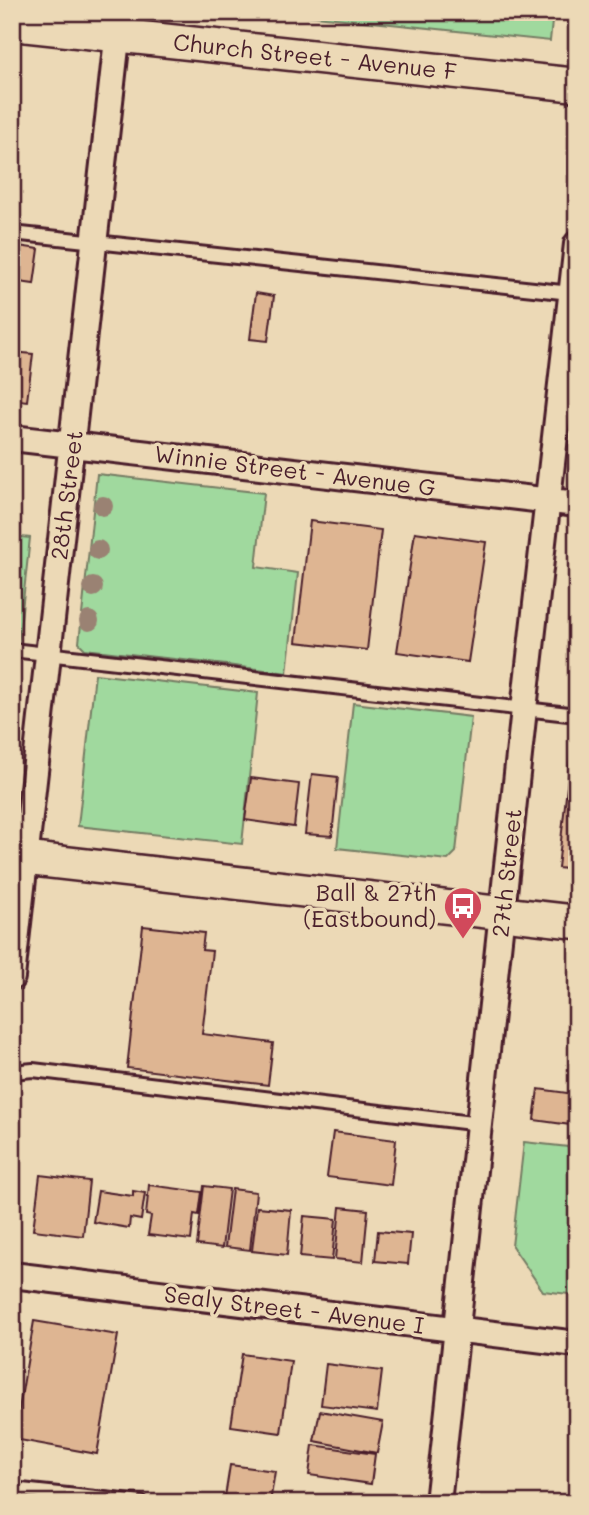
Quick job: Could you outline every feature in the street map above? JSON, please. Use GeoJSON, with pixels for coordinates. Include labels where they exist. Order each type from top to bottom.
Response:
{"type":"FeatureCollection","features":[{"type":"Feature","properties":{"kind":"street","name":"Church Street - Avenue F"},"geometry":{"type":"LineString","coordinates":[[12,24],[119,24],[577,85]]}},
{"type":"Feature","properties":{"kind":"street","name":"28th Street"},"geometry":{"type":"LineString","coordinates":[[12,977],[19,858],[73,445],[119,24]]}},
{"type":"Feature","properties":{"kind":"street","name":"27th Street"},"geometry":{"type":"LineString","coordinates":[[438,1503],[577,244]]}},
{"type":"Feature","properties":{"kind":"street","name":"Winnie Street - Avenue G"},"geometry":{"type":"LineString","coordinates":[[12,438],[577,504]]}},
{"type":"Feature","properties":{"kind":"street"},"geometry":{"type":"LineString","coordinates":[[19,858],[577,922]]}},
{"type":"Feature","properties":{"kind":"street","name":"Sealy Street - Avenue I"},"geometry":{"type":"LineString","coordinates":[[12,1275],[577,1344]]}},
{"type":"Feature","properties":{"kind":"lane"},"geometry":{"type":"LineString","coordinates":[[12,233],[571,293]]}},
{"type":"Feature","properties":{"kind":"lane"},"geometry":{"type":"LineString","coordinates":[[12,650],[577,715]]}},
{"type":"Feature","properties":{"kind":"lane"},"geometry":{"type":"LineString","coordinates":[[12,1072],[33,1070],[480,1124]]}},
{"type":"Feature","properties":{"kind":"lane"},"geometry":{"type":"LineString","coordinates":[[12,1489],[142,1503]]}},
{"type":"Feature","properties":{"kind":"green space"},"geometry":{"type":"Polygon","coordinates":[[[278,12],[553,12],[550,41],[278,12]]]}},
{"type":"Feature","properties":{"kind":"green space"},"geometry":{"type":"Polygon","coordinates":[[[97,474],[264,493],[256,567],[298,573],[287,673],[85,649],[79,643],[97,474]]]}},
{"type":"Feature","properties":{"kind":"green space"},"geometry":{"type":"Polygon","coordinates":[[[12,536],[30,538],[18,646],[12,646],[12,536]]]}},
{"type":"Feature","properties":{"kind":"green space"},"geometry":{"type":"Polygon","coordinates":[[[95,674],[258,693],[242,844],[78,826],[95,674]]]}},
{"type":"Feature","properties":{"kind":"green space"},"geometry":{"type":"Polygon","coordinates":[[[353,703],[471,717],[456,852],[448,860],[337,848],[353,703]]]}},
{"type":"Feature","properties":{"kind":"green space"},"geometry":{"type":"Polygon","coordinates":[[[524,1142],[577,1148],[577,1295],[543,1291],[512,1246],[524,1142]]]}},
{"type":"Feature","properties":{"kind":"building"},"geometry":{"type":"Polygon","coordinates":[[[12,245],[39,249],[34,284],[12,281],[12,245]]]}},
{"type":"Feature","properties":{"kind":"building"},"geometry":{"type":"Polygon","coordinates":[[[256,293],[274,296],[268,341],[250,339],[256,293]]]}},
{"type":"Feature","properties":{"kind":"building"},"geometry":{"type":"Polygon","coordinates":[[[12,352],[33,354],[27,401],[12,399],[12,352]]]}},
{"type":"Feature","properties":{"kind":"building"},"geometry":{"type":"Polygon","coordinates":[[[310,521],[381,530],[367,650],[296,642],[310,521]]]}},
{"type":"Feature","properties":{"kind":"building"},"geometry":{"type":"Polygon","coordinates":[[[415,532],[486,542],[468,662],[397,652],[415,532]]]}},
{"type":"Feature","properties":{"kind":"building"},"geometry":{"type":"Polygon","coordinates":[[[574,723],[577,724],[577,870],[558,868],[574,723]]]}},
{"type":"Feature","properties":{"kind":"building"},"geometry":{"type":"Polygon","coordinates":[[[312,774],[338,777],[332,836],[305,834],[312,774]]]}},
{"type":"Feature","properties":{"kind":"building"},"geometry":{"type":"Polygon","coordinates":[[[251,778],[299,784],[294,827],[245,820],[251,778]]]}},
{"type":"Feature","properties":{"kind":"building"},"geometry":{"type":"Polygon","coordinates":[[[143,926],[204,933],[202,950],[212,951],[202,1034],[273,1043],[268,1085],[127,1068],[143,926]]]}},
{"type":"Feature","properties":{"kind":"building"},"geometry":{"type":"Polygon","coordinates":[[[538,1089],[575,1094],[571,1125],[534,1120],[538,1089]]]}},
{"type":"Feature","properties":{"kind":"building"},"geometry":{"type":"Polygon","coordinates":[[[333,1132],[396,1140],[391,1185],[327,1177],[333,1132]]]}},
{"type":"Feature","properties":{"kind":"building"},"geometry":{"type":"Polygon","coordinates":[[[40,1175],[89,1181],[83,1236],[33,1230],[40,1175]]]}},
{"type":"Feature","properties":{"kind":"building"},"geometry":{"type":"Polygon","coordinates":[[[149,1185],[202,1192],[199,1215],[194,1214],[191,1240],[148,1235],[151,1216],[146,1215],[149,1185]]]}},
{"type":"Feature","properties":{"kind":"building"},"geometry":{"type":"Polygon","coordinates":[[[204,1186],[229,1189],[222,1248],[197,1245],[204,1186]]]}},
{"type":"Feature","properties":{"kind":"building"},"geometry":{"type":"Polygon","coordinates":[[[232,1189],[256,1192],[250,1250],[225,1247],[232,1189]]]}},
{"type":"Feature","properties":{"kind":"building"},"geometry":{"type":"Polygon","coordinates":[[[98,1191],[133,1196],[133,1191],[145,1193],[141,1220],[130,1218],[129,1228],[93,1222],[98,1191]]]}},
{"type":"Feature","properties":{"kind":"building"},"geometry":{"type":"Polygon","coordinates":[[[257,1207],[291,1210],[287,1255],[252,1251],[257,1207]]]}},
{"type":"Feature","properties":{"kind":"building"},"geometry":{"type":"Polygon","coordinates":[[[340,1207],[368,1210],[363,1262],[335,1259],[340,1207]]]}},
{"type":"Feature","properties":{"kind":"building"},"geometry":{"type":"Polygon","coordinates":[[[304,1216],[336,1219],[332,1260],[300,1257],[304,1216]]]}},
{"type":"Feature","properties":{"kind":"building"},"geometry":{"type":"Polygon","coordinates":[[[378,1231],[411,1234],[408,1264],[375,1261],[378,1231]]]}},
{"type":"Feature","properties":{"kind":"building"},"geometry":{"type":"Polygon","coordinates":[[[34,1321],[118,1335],[97,1454],[14,1439],[34,1321]]]}},
{"type":"Feature","properties":{"kind":"building"},"geometry":{"type":"Polygon","coordinates":[[[242,1354],[291,1361],[281,1433],[231,1426],[242,1354]]]}},
{"type":"Feature","properties":{"kind":"building"},"geometry":{"type":"Polygon","coordinates":[[[326,1364],[382,1371],[377,1412],[321,1405],[326,1364]]]}},
{"type":"Feature","properties":{"kind":"building"},"geometry":{"type":"Polygon","coordinates":[[[320,1411],[383,1422],[377,1453],[314,1441],[320,1411]]]}},
{"type":"Feature","properties":{"kind":"building"},"geometry":{"type":"Polygon","coordinates":[[[313,1445],[375,1454],[371,1484],[309,1475],[313,1445]]]}},
{"type":"Feature","properties":{"kind":"building"},"geometry":{"type":"Polygon","coordinates":[[[230,1465],[275,1471],[270,1503],[225,1497],[230,1465]]]}},
{"type":"Feature","properties":{"kind":"place","name":"Ball & 27th (Eastbound)"},"geometry":{"type":"Point","coordinates":[463,940]}}]}
